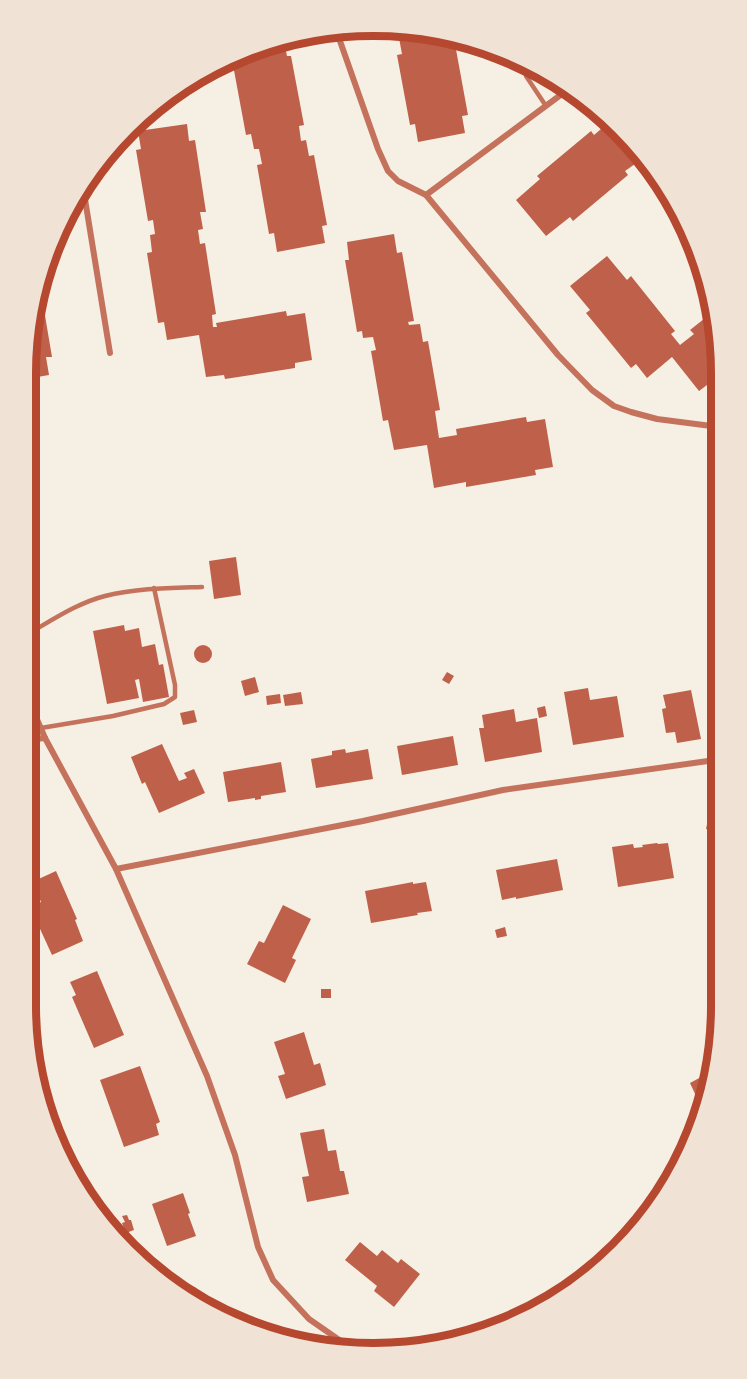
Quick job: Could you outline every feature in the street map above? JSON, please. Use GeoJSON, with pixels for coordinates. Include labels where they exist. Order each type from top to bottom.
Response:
{"type":"FeatureCollection","features":[{"type":"Feature","properties":{"kind":"street"},"geometry":{"type":"LineString","coordinates":[[338,38],[388,171],[398,181],[426,195],[558,355],[592,390],[614,406],[657,419],[711,426]]}},
{"type":"Feature","properties":{"kind":"street"},"geometry":{"type":"LineString","coordinates":[[426,195],[562,94]]}},
{"type":"Feature","properties":{"kind":"street"},"geometry":{"type":"LineString","coordinates":[[85,199],[110,353]]}},
{"type":"Feature","properties":{"kind":"street"},"geometry":{"type":"LineString","coordinates":[[36,717],[45,738],[116,869],[207,1076],[235,1155],[258,1247],[273,1280],[309,1319],[341,1341]]}},
{"type":"Feature","properties":{"kind":"street"},"geometry":{"type":"LineString","coordinates":[[36,739],[45,738]]}},
{"type":"Feature","properties":{"kind":"street"},"geometry":{"type":"LineString","coordinates":[[116,869],[363,821],[503,790],[711,761]]}},
{"type":"Feature","properties":{"kind":"lane"},"geometry":{"type":"LineString","coordinates":[[526,76],[546,106]]}},
{"type":"Feature","properties":{"kind":"lane"},"geometry":{"type":"LineString","coordinates":[[36,629],[70,610],[104,596],[154,588],[202,587]]}},
{"type":"Feature","properties":{"kind":"lane"},"geometry":{"type":"LineString","coordinates":[[41,728],[113,716],[164,704],[175,697],[175,685],[154,588]]}},
{"type":"Feature","properties":{"kind":"building"},"geometry":{"type":"Polygon","coordinates":[[[399,38],[439,42],[455,46],[468,115],[462,116],[465,133],[418,142],[415,124],[410,125],[397,55],[402,54],[399,38]]]}},
{"type":"Feature","properties":{"kind":"building"},"geometry":{"type":"Polygon","coordinates":[[[285,48],[287,56],[291,56],[304,125],[299,126],[301,141],[306,140],[309,156],[314,155],[327,225],[322,226],[325,243],[277,252],[274,233],[269,234],[257,165],[262,164],[259,149],[254,149],[251,134],[246,135],[233,67],[285,48]]]}},
{"type":"Feature","properties":{"kind":"building"},"geometry":{"type":"Polygon","coordinates":[[[187,124],[189,141],[195,140],[206,212],[200,212],[203,229],[198,230],[200,244],[205,243],[216,314],[212,315],[213,327],[217,327],[216,323],[286,311],[287,316],[305,313],[312,360],[295,363],[295,368],[225,379],[224,375],[206,377],[199,335],[167,340],[164,322],[158,323],[147,253],[152,252],[150,235],[155,234],[153,220],[148,221],[136,150],[141,149],[139,131],[187,124]]]}},
{"type":"Feature","properties":{"kind":"building"},"geometry":{"type":"Polygon","coordinates":[[[603,127],[640,166],[638,168],[635,164],[625,171],[628,175],[573,221],[570,217],[546,236],[516,200],[540,179],[537,176],[591,131],[594,135],[603,127]]]}},
{"type":"Feature","properties":{"kind":"building"},"geometry":{"type":"Polygon","coordinates":[[[394,234],[397,253],[402,252],[414,321],[408,322],[409,325],[420,324],[423,342],[428,341],[440,410],[435,411],[439,438],[457,435],[456,429],[526,417],[527,422],[545,419],[553,467],[535,470],[536,475],[466,487],[466,482],[434,488],[427,445],[394,450],[388,420],[383,421],[371,351],[376,350],[373,337],[363,338],[362,331],[357,332],[345,260],[349,260],[347,242],[394,234]]]}},
{"type":"Feature","properties":{"kind":"building"},"geometry":{"type":"Polygon","coordinates":[[[607,256],[627,280],[631,276],[675,331],[671,334],[680,345],[694,334],[690,330],[706,317],[711,382],[699,391],[672,357],[647,378],[636,364],[631,368],[586,313],[590,310],[570,286],[607,256]]]}},
{"type":"Feature","properties":{"kind":"building"},"geometry":{"type":"Polygon","coordinates":[[[43,304],[52,357],[46,357],[49,375],[36,377],[43,304]]]}},
{"type":"Feature","properties":{"kind":"building"},"geometry":{"type":"Polygon","coordinates":[[[236,557],[241,595],[214,599],[209,561],[236,557]]]}},
{"type":"Feature","properties":{"kind":"building"},"geometry":{"type":"Polygon","coordinates":[[[124,625],[125,631],[139,628],[142,647],[155,644],[159,665],[163,664],[169,697],[143,702],[139,679],[135,680],[139,698],[107,704],[93,631],[124,625]]]}},
{"type":"Feature","properties":{"kind":"building"},"geometry":{"type":"Polygon","coordinates":[[[203,645],[210,647],[212,654],[210,661],[203,663],[196,661],[194,654],[196,647],[203,645]]]}},
{"type":"Feature","properties":{"kind":"building"},"geometry":{"type":"Polygon","coordinates":[[[447,672],[454,676],[449,684],[442,680],[447,672]]]}},
{"type":"Feature","properties":{"kind":"building"},"geometry":{"type":"Polygon","coordinates":[[[255,677],[259,692],[245,696],[241,681],[255,677]]]}},
{"type":"Feature","properties":{"kind":"building"},"geometry":{"type":"Polygon","coordinates":[[[588,688],[590,700],[617,696],[624,737],[573,745],[564,692],[588,688]]]}},
{"type":"Feature","properties":{"kind":"building"},"geometry":{"type":"Polygon","coordinates":[[[691,690],[701,739],[677,743],[675,732],[666,733],[662,709],[666,708],[663,695],[691,690]]]}},
{"type":"Feature","properties":{"kind":"building"},"geometry":{"type":"Polygon","coordinates":[[[301,692],[303,704],[285,706],[283,695],[301,692]]]}},
{"type":"Feature","properties":{"kind":"building"},"geometry":{"type":"Polygon","coordinates":[[[280,694],[281,703],[267,705],[266,696],[280,694]]]}},
{"type":"Feature","properties":{"kind":"building"},"geometry":{"type":"Polygon","coordinates":[[[545,706],[547,716],[539,718],[537,708],[545,706]]]}},
{"type":"Feature","properties":{"kind":"building"},"geometry":{"type":"Polygon","coordinates":[[[514,709],[516,722],[537,718],[542,752],[485,762],[479,728],[484,728],[482,715],[514,709]]]}},
{"type":"Feature","properties":{"kind":"building"},"geometry":{"type":"Polygon","coordinates":[[[194,710],[197,722],[183,725],[180,713],[194,710]]]}},
{"type":"Feature","properties":{"kind":"building"},"geometry":{"type":"Polygon","coordinates":[[[453,736],[458,765],[402,775],[397,746],[453,736]]]}},
{"type":"Feature","properties":{"kind":"building"},"geometry":{"type":"Polygon","coordinates":[[[162,744],[179,781],[187,778],[184,773],[194,769],[205,793],[159,813],[145,782],[142,784],[131,757],[162,744]]]}},
{"type":"Feature","properties":{"kind":"building"},"geometry":{"type":"Polygon","coordinates":[[[345,749],[346,753],[368,749],[373,779],[316,788],[311,759],[332,755],[332,751],[345,749]]]}},
{"type":"Feature","properties":{"kind":"building"},"geometry":{"type":"Polygon","coordinates":[[[281,762],[286,792],[261,796],[261,799],[228,802],[223,772],[281,762]]]}},
{"type":"Feature","properties":{"kind":"building"},"geometry":{"type":"Polygon","coordinates":[[[709,815],[711,815],[711,830],[706,829],[709,815]]]}},
{"type":"Feature","properties":{"kind":"building"},"geometry":{"type":"Polygon","coordinates":[[[36,817],[39,832],[36,832],[36,817]]]}},
{"type":"Feature","properties":{"kind":"building"},"geometry":{"type":"Polygon","coordinates":[[[668,843],[674,878],[618,887],[612,847],[633,844],[634,848],[668,843]]]}},
{"type":"Feature","properties":{"kind":"building"},"geometry":{"type":"Polygon","coordinates":[[[557,859],[563,890],[502,900],[496,870],[557,859]]]}},
{"type":"Feature","properties":{"kind":"building"},"geometry":{"type":"Polygon","coordinates":[[[56,871],[77,919],[75,920],[83,941],[52,955],[36,920],[36,904],[41,902],[36,891],[36,880],[56,871]]]}},
{"type":"Feature","properties":{"kind":"building"},"geometry":{"type":"Polygon","coordinates":[[[413,882],[413,884],[426,882],[432,911],[371,923],[365,891],[413,882]]]}},
{"type":"Feature","properties":{"kind":"building"},"geometry":{"type":"Polygon","coordinates":[[[283,905],[311,919],[292,958],[296,960],[285,983],[247,964],[259,941],[264,943],[283,905]]]}},
{"type":"Feature","properties":{"kind":"building"},"geometry":{"type":"Polygon","coordinates":[[[505,927],[507,936],[497,938],[495,930],[505,927]]]}},
{"type":"Feature","properties":{"kind":"building"},"geometry":{"type":"Polygon","coordinates":[[[97,971],[124,1035],[94,1048],[72,997],[76,995],[70,982],[97,971]]]}},
{"type":"Feature","properties":{"kind":"building"},"geometry":{"type":"Polygon","coordinates":[[[321,989],[331,989],[331,998],[321,998],[321,989]]]}},
{"type":"Feature","properties":{"kind":"building"},"geometry":{"type":"Polygon","coordinates":[[[304,1032],[314,1065],[320,1063],[326,1085],[286,1099],[278,1076],[285,1074],[274,1042],[304,1032]]]}},
{"type":"Feature","properties":{"kind":"building"},"geometry":{"type":"Polygon","coordinates":[[[140,1066],[160,1122],[156,1124],[159,1135],[124,1147],[100,1080],[140,1066]]]}},
{"type":"Feature","properties":{"kind":"building"},"geometry":{"type":"Polygon","coordinates":[[[704,1076],[697,1099],[690,1083],[704,1076]]]}},
{"type":"Feature","properties":{"kind":"building"},"geometry":{"type":"Polygon","coordinates":[[[324,1129],[328,1151],[336,1150],[340,1171],[344,1171],[349,1194],[307,1202],[302,1177],[309,1176],[300,1133],[324,1129]]]}},
{"type":"Feature","properties":{"kind":"building"},"geometry":{"type":"Polygon","coordinates":[[[183,1193],[196,1236],[167,1246],[152,1204],[183,1193]]]}},
{"type":"Feature","properties":{"kind":"building"},"geometry":{"type":"Polygon","coordinates":[[[127,1215],[134,1230],[126,1233],[122,1216],[127,1215]]]}},
{"type":"Feature","properties":{"kind":"building"},"geometry":{"type":"Polygon","coordinates":[[[360,1242],[377,1256],[382,1250],[398,1263],[401,1259],[420,1274],[394,1307],[374,1291],[377,1286],[345,1260],[360,1242]]]}}]}
